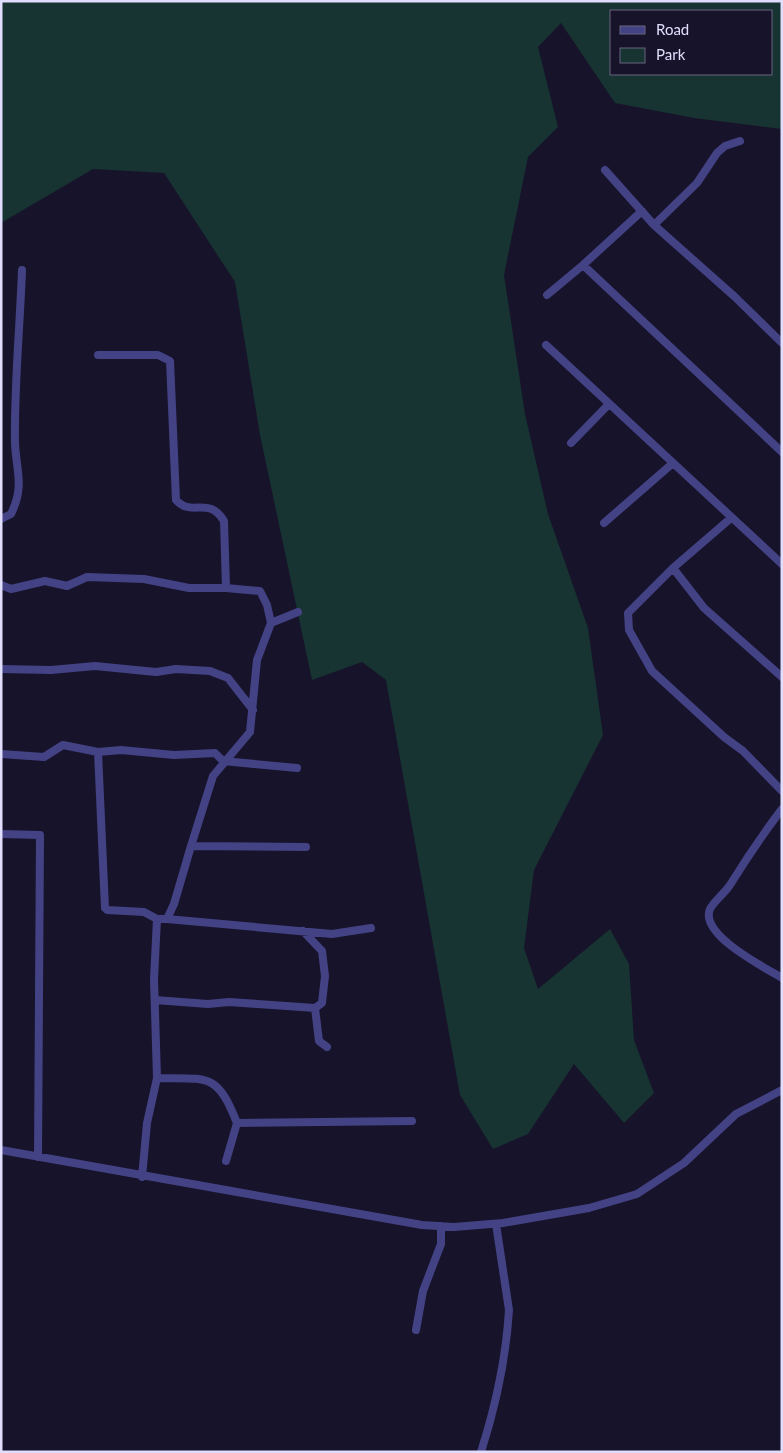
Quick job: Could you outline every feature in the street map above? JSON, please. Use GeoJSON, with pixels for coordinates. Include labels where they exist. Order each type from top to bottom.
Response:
{"type":"FeatureCollection","features":[{"type":"Feature","properties":{"kind":"street"},"geometry":{"type":"LineString","coordinates":[[654,225],[697,183],[717,153],[725,146],[740,141]]}},
{"type":"Feature","properties":{"kind":"street"},"geometry":{"type":"LineString","coordinates":[[605,170],[654,225],[735,297],[782,343]]}},
{"type":"Feature","properties":{"kind":"street"},"geometry":{"type":"LineString","coordinates":[[547,295],[642,211]]}},
{"type":"Feature","properties":{"kind":"street"},"geometry":{"type":"LineString","coordinates":[[583,265],[782,452]]}},
{"type":"Feature","properties":{"kind":"street"},"geometry":{"type":"LineString","coordinates":[[1,519],[11,514],[18,494],[20,474],[15,444],[22,270]]}},
{"type":"Feature","properties":{"kind":"street"},"geometry":{"type":"LineString","coordinates":[[546,345],[782,564]]}},
{"type":"Feature","properties":{"kind":"street"},"geometry":{"type":"LineString","coordinates":[[98,355],[158,355],[170,361],[175,496],[179,504],[185,507],[216,510],[224,522],[226,588]]}},
{"type":"Feature","properties":{"kind":"street"},"geometry":{"type":"LineString","coordinates":[[571,443],[608,404]]}},
{"type":"Feature","properties":{"kind":"street"},"geometry":{"type":"LineString","coordinates":[[604,523],[673,463]]}},
{"type":"Feature","properties":{"kind":"street"},"geometry":{"type":"LineString","coordinates":[[731,518],[673,568],[628,613],[629,630],[652,671],[724,737],[743,751],[782,791]]}},
{"type":"Feature","properties":{"kind":"street"},"geometry":{"type":"LineString","coordinates":[[673,568],[704,608],[782,677]]}},
{"type":"Feature","properties":{"kind":"street"},"geometry":{"type":"LineString","coordinates":[[1,585],[12,589],[45,581],[67,586],[88,577],[144,579],[189,588],[226,588],[260,591],[270,614],[271,623],[257,660],[250,732],[246,740],[223,761],[213,776],[174,904],[167,919]]}},
{"type":"Feature","properties":{"kind":"street"},"geometry":{"type":"LineString","coordinates":[[271,623],[298,612]]}},
{"type":"Feature","properties":{"kind":"street"},"geometry":{"type":"LineString","coordinates":[[1,670],[52,670],[95,666],[156,672],[176,669],[210,671],[228,678],[253,710]]}},
{"type":"Feature","properties":{"kind":"street"},"geometry":{"type":"LineString","coordinates":[[1,754],[44,756],[63,745],[98,752],[121,750],[174,755],[215,753],[223,761],[296,768]]}},
{"type":"Feature","properties":{"kind":"street"},"geometry":{"type":"LineString","coordinates":[[98,752],[105,908],[109,911],[144,912],[157,919],[332,934],[371,928]]}},
{"type":"Feature","properties":{"kind":"street"},"geometry":{"type":"LineString","coordinates":[[782,809],[756,842],[728,888],[710,909],[709,915],[719,934],[730,946],[782,978]]}},
{"type":"Feature","properties":{"kind":"street"},"geometry":{"type":"LineString","coordinates":[[1,834],[40,836],[38,1157]]}},
{"type":"Feature","properties":{"kind":"street"},"geometry":{"type":"LineString","coordinates":[[191,846],[306,848]]}},
{"type":"Feature","properties":{"kind":"street"},"geometry":{"type":"LineString","coordinates":[[142,1177],[146,1131],[157,1078],[155,1000],[157,919]]}},
{"type":"Feature","properties":{"kind":"street"},"geometry":{"type":"LineString","coordinates":[[155,1000],[208,1004],[229,1002],[315,1008],[322,1003],[325,976],[322,951],[303,931]]}},
{"type":"Feature","properties":{"kind":"street"},"geometry":{"type":"LineString","coordinates":[[315,1008],[319,1041],[327,1047]]}},
{"type":"Feature","properties":{"kind":"street"},"geometry":{"type":"LineString","coordinates":[[157,1078],[197,1079],[217,1086],[227,1099],[236,1123],[226,1161]]}},
{"type":"Feature","properties":{"kind":"street"},"geometry":{"type":"LineString","coordinates":[[1,1150],[142,1177],[242,1192],[422,1225],[496,1224],[589,1208],[637,1194],[684,1163],[736,1114],[782,1090]]}},
{"type":"Feature","properties":{"kind":"street"},"geometry":{"type":"LineString","coordinates":[[236,1123],[412,1121]]}},
{"type":"Feature","properties":{"kind":"street"},"geometry":{"type":"LineString","coordinates":[[482,1452],[497,1401],[509,1318],[496,1224]]}},
{"type":"Feature","properties":{"kind":"street"},"geometry":{"type":"LineString","coordinates":[[416,1330],[423,1291],[441,1244],[441,1226]]}},
{"type":"Feature","properties":{"kind":"green space"},"geometry":{"type":"Polygon","coordinates":[[[1,1],[782,1],[782,129],[694,118],[615,103],[561,23],[538,47],[558,127],[528,157],[504,275],[525,414],[548,514],[588,628],[603,735],[534,870],[524,948],[538,989],[610,929],[629,964],[634,1040],[654,1093],[624,1123],[574,1064],[528,1134],[493,1149],[460,1095],[386,680],[362,662],[312,680],[260,435],[235,282],[164,173],[93,169],[1,223],[1,1]]]}}]}
